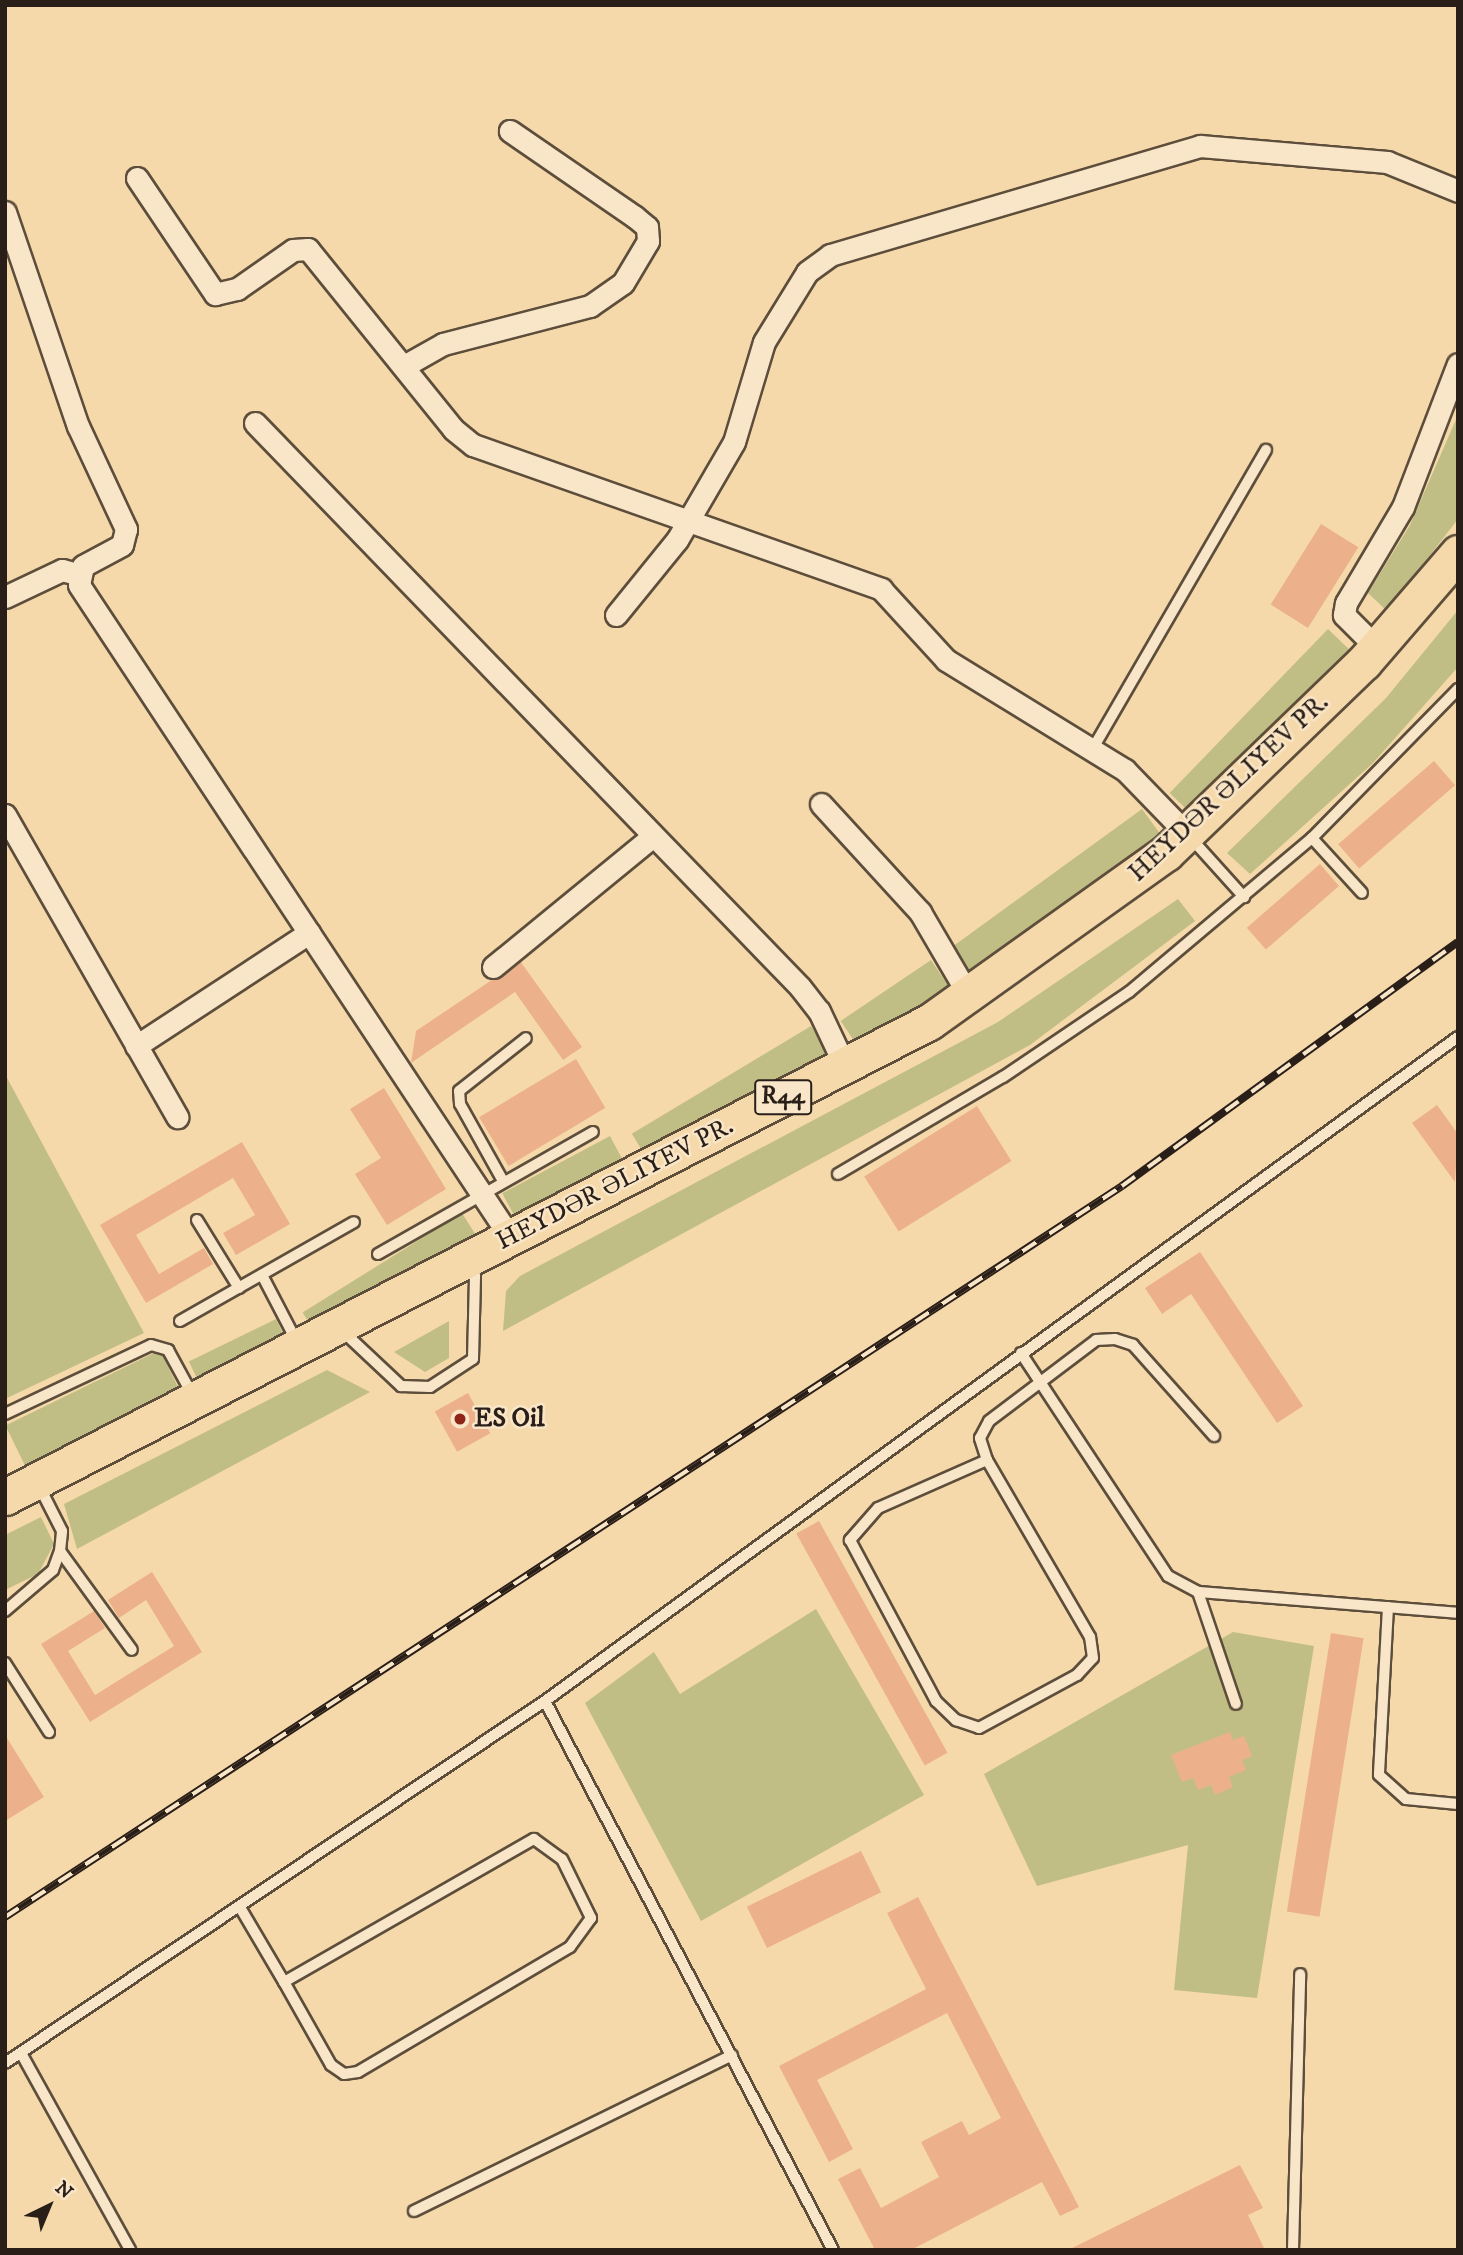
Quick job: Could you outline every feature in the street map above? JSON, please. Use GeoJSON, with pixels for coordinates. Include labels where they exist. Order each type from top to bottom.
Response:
{"type":"FeatureCollection","features":[{"type":"Feature","properties":{"kind":"main road","name":"HEYDƏR ƏLIYEV PR."},"geometry":{"type":"LineString","coordinates":[[5,1497],[845,1066],[969,996],[1193,840],[1377,648],[1458,553]]}},
{"type":"Feature","properties":{"kind":"main road","name":"HEYDƏR ƏLIYEV PR."},"geometry":{"type":"LineString","coordinates":[[5,1517],[939,1036],[1193,840],[1376,675],[1458,581]]}},
{"type":"Feature","properties":{"kind":"street"},"geometry":{"type":"LineString","coordinates":[[404,366],[443,344],[590,306],[622,283],[648,241],[647,228],[635,216],[510,131]]}},
{"type":"Feature","properties":{"kind":"street"},"geometry":{"type":"LineString","coordinates":[[616,615],[689,520],[734,442],[764,342],[807,272],[830,255],[1200,146],[1387,162],[1458,191]]}},
{"type":"Feature","properties":{"kind":"street"},"geometry":{"type":"LineString","coordinates":[[137,178],[207,288],[227,295],[293,250],[307,249],[473,445],[881,589],[946,660],[1092,750],[1152,793],[1193,840]]}},
{"type":"Feature","properties":{"kind":"street"},"geometry":{"type":"LineString","coordinates":[[6,214],[78,426],[127,528],[122,545],[78,574]]}},
{"type":"Feature","properties":{"kind":"street"},"geometry":{"type":"LineString","coordinates":[[1377,648],[1344,615],[1346,603],[1403,507],[1456,375]]}},
{"type":"Feature","properties":{"kind":"street"},"geometry":{"type":"LineString","coordinates":[[255,423],[652,837],[800,987],[819,1010],[845,1066]]}},
{"type":"Feature","properties":{"kind":"street"},"geometry":{"type":"LineString","coordinates":[[5,597],[62,569],[78,574]]}},
{"type":"Feature","properties":{"kind":"street"},"geometry":{"type":"LineString","coordinates":[[78,574],[86,596],[484,1191],[510,1237]]}},
{"type":"Feature","properties":{"kind":"street"},"geometry":{"type":"LineString","coordinates":[[821,804],[920,912],[969,996]]}},
{"type":"Feature","properties":{"kind":"street"},"geometry":{"type":"LineString","coordinates":[[5,815],[177,1117]]}},
{"type":"Feature","properties":{"kind":"street"},"geometry":{"type":"LineString","coordinates":[[494,967],[652,837]]}},
{"type":"Feature","properties":{"kind":"street"},"geometry":{"type":"LineString","coordinates":[[136,1046],[309,933]]}},
{"type":"Feature","properties":{"kind":"lane"},"geometry":{"type":"LineString","coordinates":[[1092,750],[1266,450]]}},
{"type":"Feature","properties":{"kind":"lane"},"geometry":{"type":"LineString","coordinates":[[838,1174],[1003,1077],[1129,992],[1312,838],[1458,689]]}},
{"type":"Feature","properties":{"kind":"lane"},"geometry":{"type":"LineString","coordinates":[[1312,838],[1362,893]]}},
{"type":"Feature","properties":{"kind":"lane"},"geometry":{"type":"LineString","coordinates":[[1193,840],[1244,897]]}},
{"type":"Feature","properties":{"kind":"lane"},"geometry":{"type":"LineString","coordinates":[[5,2063],[241,1909],[545,1701],[1458,1037]]}},
{"type":"Feature","properties":{"kind":"lane"},"geometry":{"type":"LineString","coordinates":[[503,1181],[460,1104],[459,1091],[526,1038]]}},
{"type":"Feature","properties":{"kind":"lane"},"geometry":{"type":"LineString","coordinates":[[378,1254],[484,1191],[593,1132]]}},
{"type":"Feature","properties":{"kind":"lane"},"geometry":{"type":"LineString","coordinates":[[197,1220],[239,1289]]}},
{"type":"Feature","properties":{"kind":"lane"},"geometry":{"type":"LineString","coordinates":[[180,1321],[354,1222]]}},
{"type":"Feature","properties":{"kind":"lane"},"geometry":{"type":"LineString","coordinates":[[262,1275],[299,1346]]}},
{"type":"Feature","properties":{"kind":"lane"},"geometry":{"type":"LineString","coordinates":[[351,1339],[401,1386],[430,1387],[473,1359],[475,1275]]}},
{"type":"Feature","properties":{"kind":"lane"},"geometry":{"type":"LineString","coordinates":[[987,1460],[878,1508],[850,1540],[936,1701],[956,1720],[979,1728],[1077,1675],[1094,1658],[1090,1637],[987,1460],[981,1438],[989,1421],[1096,1340],[1115,1339],[1133,1345],[1214,1436]]}},
{"type":"Feature","properties":{"kind":"lane"},"geometry":{"type":"LineString","coordinates":[[5,1414],[160,1344],[194,1400]]}},
{"type":"Feature","properties":{"kind":"lane"},"geometry":{"type":"LineString","coordinates":[[1021,1353],[1152,1559],[1168,1577],[1198,1591],[1458,1613]]}},
{"type":"Feature","properties":{"kind":"lane"},"geometry":{"type":"LineString","coordinates":[[5,1611],[52,1570],[60,1551],[62,1531],[45,1497]]}},
{"type":"Feature","properties":{"kind":"lane"},"geometry":{"type":"LineString","coordinates":[[60,1551],[132,1650]]}},
{"type":"Feature","properties":{"kind":"lane"},"geometry":{"type":"LineString","coordinates":[[1198,1591],[1236,1704]]}},
{"type":"Feature","properties":{"kind":"lane"},"geometry":{"type":"LineString","coordinates":[[1388,1607],[1379,1775],[1406,1799],[1458,1804]]}},
{"type":"Feature","properties":{"kind":"lane"},"geometry":{"type":"LineString","coordinates":[[5,1663],[49,1732]]}},
{"type":"Feature","properties":{"kind":"lane"},"geometry":{"type":"LineString","coordinates":[[545,1701],[833,2250]]}},
{"type":"Feature","properties":{"kind":"lane"},"geometry":{"type":"LineString","coordinates":[[241,1909],[331,2065],[344,2074],[358,2072],[570,1947],[591,1918],[562,1859],[534,1839],[284,1982]]}},
{"type":"Feature","properties":{"kind":"lane"},"geometry":{"type":"LineString","coordinates":[[1293,2250],[1300,1974]]}},
{"type":"Feature","properties":{"kind":"lane"},"geometry":{"type":"LineString","coordinates":[[21,2053],[130,2250]]}},
{"type":"Feature","properties":{"kind":"lane"},"geometry":{"type":"LineString","coordinates":[[414,2211],[732,2055]]}},
{"type":"Feature","properties":{"kind":"shaded area"},"geometry":{"type":"Polygon","coordinates":[[[1458,415],[1458,519],[1387,611],[1368,593],[1410,525],[1458,415]]]}},
{"type":"Feature","properties":{"kind":"shaded area"},"geometry":{"type":"Polygon","coordinates":[[[1458,610],[1458,667],[1373,763],[1250,874],[1227,853],[1386,698],[1458,610]]]}},
{"type":"Feature","properties":{"kind":"shaded area"},"geometry":{"type":"Polygon","coordinates":[[[1328,629],[1353,653],[1195,817],[1170,793],[1328,629]]]}},
{"type":"Feature","properties":{"kind":"shaded area"},"geometry":{"type":"Polygon","coordinates":[[[1142,809],[1163,838],[971,977],[950,948],[1142,809]]]}},
{"type":"Feature","properties":{"kind":"shaded area"},"geometry":{"type":"Polygon","coordinates":[[[1178,899],[1195,921],[1030,1045],[503,1331],[506,1291],[520,1276],[998,1022],[1178,899]]]}},
{"type":"Feature","properties":{"kind":"shaded area"},"geometry":{"type":"Polygon","coordinates":[[[931,960],[950,988],[860,1049],[841,1021],[931,960]]]}},
{"type":"Feature","properties":{"kind":"shaded area"},"geometry":{"type":"Polygon","coordinates":[[[811,1026],[832,1061],[653,1169],[632,1134],[811,1026]]]}},
{"type":"Feature","properties":{"kind":"shaded area"},"geometry":{"type":"Polygon","coordinates":[[[5,1074],[144,1333],[5,1399],[5,1074]]]}},
{"type":"Feature","properties":{"kind":"shaded area"},"geometry":{"type":"Polygon","coordinates":[[[610,1136],[629,1172],[522,1229],[502,1193],[610,1136]]]}},
{"type":"Feature","properties":{"kind":"shaded area"},"geometry":{"type":"Polygon","coordinates":[[[462,1213],[480,1242],[321,1341],[303,1313],[462,1213]]]}},
{"type":"Feature","properties":{"kind":"shaded area"},"geometry":{"type":"Polygon","coordinates":[[[276,1319],[287,1341],[200,1384],[189,1362],[276,1319]]]}},
{"type":"Feature","properties":{"kind":"shaded area"},"geometry":{"type":"Polygon","coordinates":[[[449,1321],[449,1358],[425,1372],[394,1352],[449,1321]]]}},
{"type":"Feature","properties":{"kind":"shaded area"},"geometry":{"type":"Polygon","coordinates":[[[160,1350],[181,1393],[26,1469],[5,1425],[160,1350]]]}},
{"type":"Feature","properties":{"kind":"shaded area"},"geometry":{"type":"Polygon","coordinates":[[[327,1370],[370,1392],[77,1549],[64,1504],[327,1370]]]}},
{"type":"Feature","properties":{"kind":"shaded area"},"geometry":{"type":"Polygon","coordinates":[[[41,1517],[54,1544],[38,1574],[5,1590],[5,1535],[41,1517]]]}},
{"type":"Feature","properties":{"kind":"shaded area"},"geometry":{"type":"Polygon","coordinates":[[[816,1609],[924,1795],[701,1921],[585,1703],[654,1652],[680,1694],[816,1609]]]}},
{"type":"Feature","properties":{"kind":"shaded area"},"geometry":{"type":"Polygon","coordinates":[[[1233,1632],[1314,1646],[1257,1998],[1174,1990],[1188,1845],[1037,1886],[984,1774],[1233,1632]]]}},
{"type":"Feature","properties":{"kind":"building"},"geometry":{"type":"Polygon","coordinates":[[[1321,524],[1358,547],[1308,628],[1271,605],[1321,524]]]}},
{"type":"Feature","properties":{"kind":"building"},"geometry":{"type":"Polygon","coordinates":[[[1434,761],[1455,785],[1359,868],[1338,844],[1434,761]]]}},
{"type":"Feature","properties":{"kind":"building"},"geometry":{"type":"Polygon","coordinates":[[[1320,864],[1339,886],[1266,950],[1247,928],[1320,864]]]}},
{"type":"Feature","properties":{"kind":"building"},"geometry":{"type":"Polygon","coordinates":[[[520,961],[582,1047],[563,1060],[515,992],[411,1063],[416,1031],[520,961]]]}},
{"type":"Feature","properties":{"kind":"building"},"geometry":{"type":"Polygon","coordinates":[[[576,1059],[605,1108],[508,1166],[479,1117],[576,1059]]]}},
{"type":"Feature","properties":{"kind":"building"},"geometry":{"type":"Polygon","coordinates":[[[384,1088],[446,1189],[387,1225],[355,1174],[381,1158],[350,1109],[384,1088]]]}},
{"type":"Feature","properties":{"kind":"building"},"geometry":{"type":"Polygon","coordinates":[[[1437,1105],[1458,1134],[1455,1182],[1412,1123],[1437,1105]]]}},
{"type":"Feature","properties":{"kind":"building"},"geometry":{"type":"Polygon","coordinates":[[[977,1106],[1011,1161],[899,1232],[864,1176],[977,1106]]]}},
{"type":"Feature","properties":{"kind":"building"},"geometry":{"type":"Polygon","coordinates":[[[242,1142],[290,1224],[236,1255],[223,1233],[255,1215],[233,1178],[136,1235],[159,1274],[204,1248],[213,1264],[146,1303],[100,1225],[242,1142]]]}},
{"type":"Feature","properties":{"kind":"building"},"geometry":{"type":"Polygon","coordinates":[[[1200,1252],[1303,1406],[1277,1423],[1191,1294],[1162,1314],[1145,1288],[1200,1252]]]}},
{"type":"Feature","properties":{"kind":"building"},"geometry":{"type":"Polygon","coordinates":[[[468,1393],[490,1433],[457,1452],[435,1411],[468,1393]]]}},
{"type":"Feature","properties":{"kind":"building"},"geometry":{"type":"Polygon","coordinates":[[[819,1521],[947,1753],[925,1765],[796,1534],[819,1521]]]}},
{"type":"Feature","properties":{"kind":"building"},"geometry":{"type":"Polygon","coordinates":[[[152,1572],[202,1652],[90,1722],[41,1644],[94,1611],[105,1628],[68,1651],[95,1695],[174,1646],[146,1600],[119,1618],[108,1600],[152,1572]]]}},
{"type":"Feature","properties":{"kind":"building"},"geometry":{"type":"Polygon","coordinates":[[[1331,1633],[1364,1638],[1319,1917],[1287,1912],[1331,1633]]]}},
{"type":"Feature","properties":{"kind":"building"},"geometry":{"type":"Polygon","coordinates":[[[1230,1732],[1233,1740],[1244,1736],[1252,1756],[1242,1760],[1246,1770],[1229,1777],[1233,1787],[1215,1795],[1211,1785],[1198,1790],[1193,1778],[1182,1782],[1171,1755],[1230,1732]]]}},
{"type":"Feature","properties":{"kind":"building"},"geometry":{"type":"Polygon","coordinates":[[[5,1735],[44,1797],[5,1821],[5,1735]]]}},
{"type":"Feature","properties":{"kind":"building"},"geometry":{"type":"Polygon","coordinates":[[[861,1851],[881,1892],[767,1948],[747,1907],[861,1851]]]}},
{"type":"Feature","properties":{"kind":"building"},"geometry":{"type":"Polygon","coordinates":[[[918,1897],[1079,2207],[1060,2216],[1042,2182],[911,2250],[875,2250],[838,2179],[860,2168],[881,2208],[939,2177],[921,2142],[962,2121],[969,2135],[1001,2118],[947,2013],[817,2080],[853,2149],[829,2162],[779,2066],[926,1989],[887,1913],[918,1897]]]}},
{"type":"Feature","properties":{"kind":"building"},"geometry":{"type":"Polygon","coordinates":[[[1240,2165],[1263,2208],[1248,2215],[1265,2250],[1068,2250],[1240,2165]]]}},
{"type":"Feature","properties":{"kind":"railway"},"geometry":{"type":"LineString","coordinates":[[5,1917],[1122,1186],[1458,942]]}},
{"type":"Feature","properties":{"kind":"place","name":"ES Oil"},"geometry":{"type":"Point","coordinates":[460,1419]}}]}
